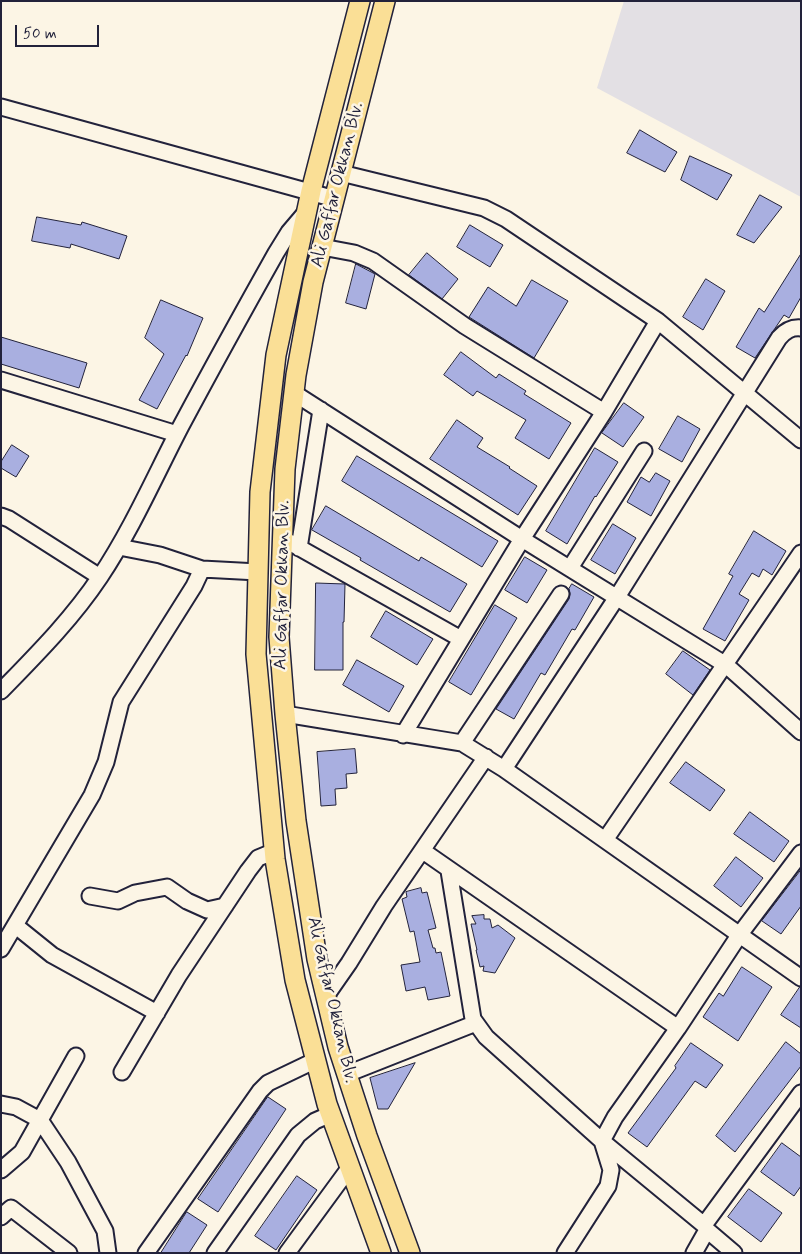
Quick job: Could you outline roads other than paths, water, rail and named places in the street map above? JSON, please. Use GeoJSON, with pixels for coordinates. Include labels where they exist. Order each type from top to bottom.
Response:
{"type":"FeatureCollection","features":[{"type":"Feature","properties":{"kind":"main road","name":"Ali Gaffar Okkan Blv."},"geometry":{"type":"LineString","coordinates":[[360,1],[310,191],[276,355],[260,492],[256,654],[275,851],[295,980],[331,1114],[381,1253]]}},
{"type":"Feature","properties":{"kind":"main road","name":"Ali Gaffar Okkan Blv."},"geometry":{"type":"LineString","coordinates":[[385,1],[313,282],[294,393],[285,469],[279,637],[296,821],[318,959],[338,1047],[367,1136],[410,1253]]}},
{"type":"Feature","properties":{"kind":"street"},"geometry":{"type":"LineString","coordinates":[[1,107],[335,199]]}},
{"type":"Feature","properties":{"kind":"street"},"geometry":{"type":"LineString","coordinates":[[341,173],[484,208],[506,219],[658,321],[801,440]]}},
{"type":"Feature","properties":{"kind":"street"},"geometry":{"type":"LineString","coordinates":[[1,691],[58,631],[100,577],[119,547],[177,434],[276,253],[289,232],[306,212]]}},
{"type":"Feature","properties":{"kind":"street"},"geometry":{"type":"LineString","coordinates":[[322,247],[354,253],[373,261],[465,326],[604,412]]}},
{"type":"Feature","properties":{"kind":"street"},"geometry":{"type":"LineString","coordinates":[[403,735],[522,538],[604,412],[658,321]]}},
{"type":"Feature","properties":{"kind":"street"},"geometry":{"type":"LineString","coordinates":[[504,769],[617,597],[744,392],[784,333],[791,329],[801,328]]}},
{"type":"Feature","properties":{"kind":"street"},"geometry":{"type":"LineString","coordinates":[[1,380],[177,434]]}},
{"type":"Feature","properties":{"kind":"street"},"geometry":{"type":"LineString","coordinates":[[294,393],[522,538],[726,664],[801,732]]}},
{"type":"Feature","properties":{"kind":"street"},"geometry":{"type":"LineString","coordinates":[[299,548],[321,410]]}},
{"type":"Feature","properties":{"kind":"street"},"geometry":{"type":"LineString","coordinates":[[570,568],[644,451]]}},
{"type":"Feature","properties":{"kind":"street"},"geometry":{"type":"LineString","coordinates":[[1,516],[9,519],[100,577]]}},
{"type":"Feature","properties":{"kind":"street"},"geometry":{"type":"LineString","coordinates":[[282,538],[461,639]]}},
{"type":"Feature","properties":{"kind":"street"},"geometry":{"type":"LineString","coordinates":[[119,547],[160,555],[202,569],[258,572]]}},
{"type":"Feature","properties":{"kind":"street"},"geometry":{"type":"LineString","coordinates":[[605,840],[801,553]]}},
{"type":"Feature","properties":{"kind":"street"},"geometry":{"type":"LineString","coordinates":[[1,949],[92,795],[106,762],[122,702],[194,586],[202,569]]}},
{"type":"Feature","properties":{"kind":"street"},"geometry":{"type":"LineString","coordinates":[[462,743],[560,594]]}},
{"type":"Feature","properties":{"kind":"street"},"geometry":{"type":"LineString","coordinates":[[285,714],[403,735],[462,743],[504,769],[801,978]]}},
{"type":"Feature","properties":{"kind":"street"},"geometry":{"type":"LineString","coordinates":[[326,996],[384,906],[486,757]]}},
{"type":"Feature","properties":{"kind":"street"},"geometry":{"type":"LineString","coordinates":[[122,1072],[179,975],[258,858],[275,851]]}},
{"type":"Feature","properties":{"kind":"street"},"geometry":{"type":"LineString","coordinates":[[423,851],[678,1028]]}},
{"type":"Feature","properties":{"kind":"street"},"geometry":{"type":"LineString","coordinates":[[565,1253],[608,1186],[611,1170],[602,1140],[615,1117],[678,1028],[740,934],[801,853]]}},
{"type":"Feature","properties":{"kind":"street"},"geometry":{"type":"LineString","coordinates":[[449,870],[473,1019],[486,1037],[734,1253]]}},
{"type":"Feature","properties":{"kind":"street"},"geometry":{"type":"LineString","coordinates":[[90,896],[118,901],[135,893],[166,887],[187,901],[207,910],[225,906]]}},
{"type":"Feature","properties":{"kind":"street"},"geometry":{"type":"LineString","coordinates":[[16,926],[52,955],[157,1013]]}},
{"type":"Feature","properties":{"kind":"street"},"geometry":{"type":"LineString","coordinates":[[347,1074],[476,1023]]}},
{"type":"Feature","properties":{"kind":"street"},"geometry":{"type":"LineString","coordinates":[[1,1170],[22,1152],[76,1056]]}},
{"type":"Feature","properties":{"kind":"street"},"geometry":{"type":"LineString","coordinates":[[146,1253],[260,1091],[268,1083],[316,1060]]}},
{"type":"Feature","properties":{"kind":"street"},"geometry":{"type":"LineString","coordinates":[[694,1253],[706,1228],[801,1093]]}},
{"type":"Feature","properties":{"kind":"street"},"geometry":{"type":"LineString","coordinates":[[1,1104],[16,1107],[40,1120],[68,1162],[105,1230],[108,1253]]}},
{"type":"Feature","properties":{"kind":"street"},"geometry":{"type":"LineString","coordinates":[[215,1253],[298,1135],[315,1121],[331,1114]]}},
{"type":"Feature","properties":{"kind":"street"},"geometry":{"type":"LineString","coordinates":[[287,1253],[350,1167]]}},
{"type":"Feature","properties":{"kind":"street"},"geometry":{"type":"LineString","coordinates":[[1,1217],[11,1208],[69,1253]]}}]}
